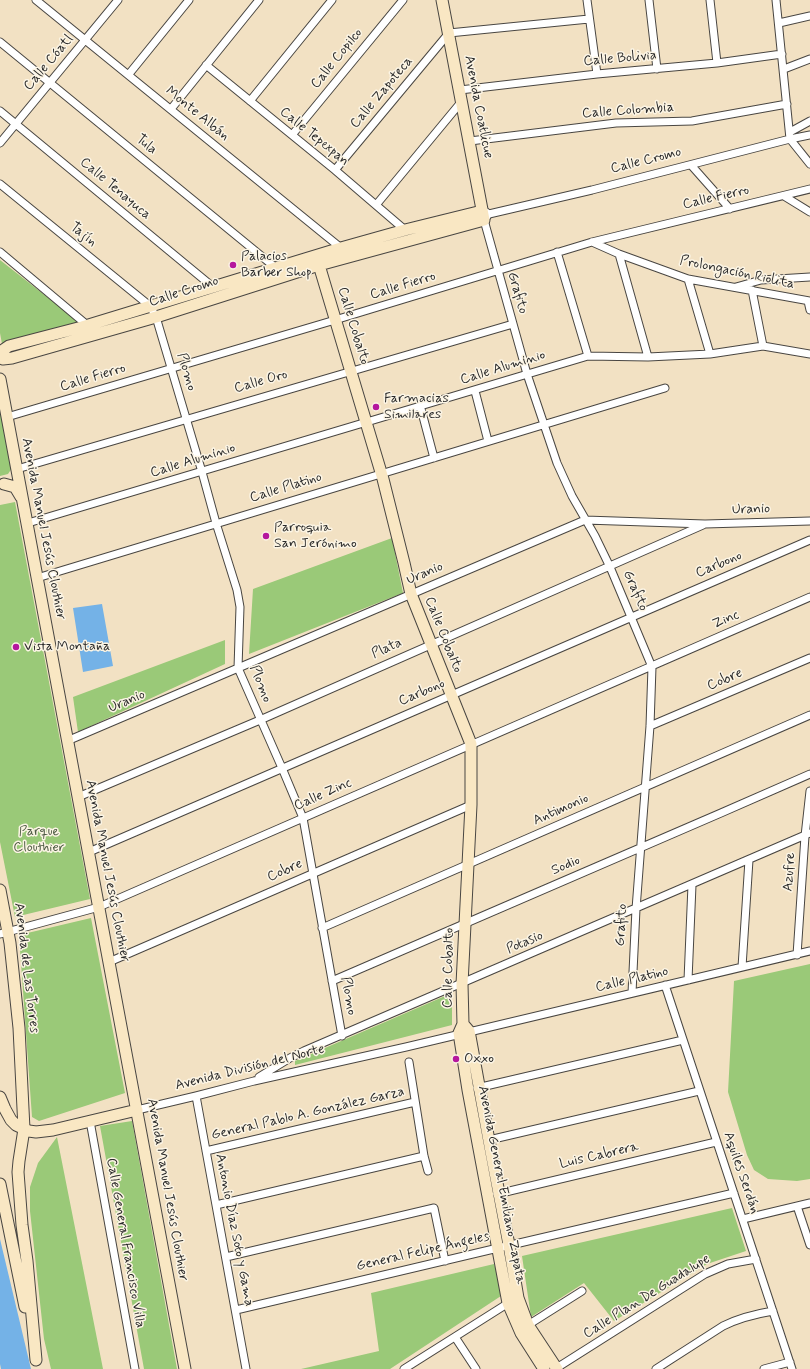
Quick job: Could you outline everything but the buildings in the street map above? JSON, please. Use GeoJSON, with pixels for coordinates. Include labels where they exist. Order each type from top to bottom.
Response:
{"type":"FeatureCollection","features":[{"type":"Feature","properties":{"kind":"street","name":"Monte Albán"},"geometry":{"type":"LineString","coordinates":[[36,0],[85,41],[129,74],[341,248]]}},
{"type":"Feature","properties":{"kind":"street","name":"Calle Cóatl"},"geometry":{"type":"LineString","coordinates":[[0,143],[118,0]]}},
{"type":"Feature","properties":{"kind":"street"},"geometry":{"type":"LineString","coordinates":[[129,74],[189,0]]}},
{"type":"Feature","properties":{"kind":"street"},"geometry":{"type":"LineString","coordinates":[[171,109],[259,0]]}},
{"type":"Feature","properties":{"kind":"street"},"geometry":{"type":"LineString","coordinates":[[250,101],[332,0]]}},
{"type":"Feature","properties":{"kind":"street","name":"Calle Copilco"},"geometry":{"type":"LineString","coordinates":[[292,135],[403,0]]}},
{"type":"Feature","properties":{"kind":"street","name":"Avenida Coatlicue"},"geometry":{"type":"LineString","coordinates":[[442,0],[485,215]]}},
{"type":"Feature","properties":{"kind":"street"},"geometry":{"type":"LineString","coordinates":[[587,0],[597,74]]}},
{"type":"Feature","properties":{"kind":"street"},"geometry":{"type":"LineString","coordinates":[[649,0],[657,69]]}},
{"type":"Feature","properties":{"kind":"street"},"geometry":{"type":"LineString","coordinates":[[710,0],[717,63]]}},
{"type":"Feature","properties":{"kind":"street"},"geometry":{"type":"LineString","coordinates":[[776,0],[790,135],[810,164]]}},
{"type":"Feature","properties":{"kind":"street"},"geometry":{"type":"LineString","coordinates":[[779,23],[810,16]]}},
{"type":"Feature","properties":{"kind":"street"},"geometry":{"type":"LineString","coordinates":[[449,33],[589,19]]}},
{"type":"Feature","properties":{"kind":"street","name":"Calle Zapoteca"},"geometry":{"type":"LineString","coordinates":[[335,170],[449,33]]}},
{"type":"Feature","properties":{"kind":"street","name":"Tula"},"geometry":{"type":"LineString","coordinates":[[0,42],[276,268]]}},
{"type":"Feature","properties":{"kind":"street","name":"Calle Bolivia"},"geometry":{"type":"LineString","coordinates":[[461,95],[597,74],[717,63],[782,54]]}},
{"type":"Feature","properties":{"kind":"street"},"geometry":{"type":"LineString","coordinates":[[784,69],[810,59]]}},
{"type":"Feature","properties":{"kind":"street","name":"Calle Tepexpan"},"geometry":{"type":"LineString","coordinates":[[206,65],[335,170],[405,230]]}},
{"type":"Feature","properties":{"kind":"street"},"geometry":{"type":"LineString","coordinates":[[376,205],[461,95]]}},
{"type":"Feature","properties":{"kind":"street","name":"Calle Colombia"},"geometry":{"type":"LineString","coordinates":[[470,141],[616,123],[692,120],[787,104]]}},
{"type":"Feature","properties":{"kind":"street","name":"Calle Tenayuca"},"geometry":{"type":"LineString","coordinates":[[0,111],[213,287]]}},
{"type":"Feature","properties":{"kind":"street"},"geometry":{"type":"LineString","coordinates":[[790,135],[810,121]]}},
{"type":"Feature","properties":{"kind":"street","name":"Calle Cromo"},"geometry":{"type":"LineString","coordinates":[[0,352],[9,346],[87,325],[405,230],[485,215],[592,190],[691,165],[790,135],[810,135]]}},
{"type":"Feature","properties":{"kind":"street"},"geometry":{"type":"LineString","coordinates":[[691,165],[730,209]]}},
{"type":"Feature","properties":{"kind":"street","name":"Tajín"},"geometry":{"type":"LineString","coordinates":[[0,184],[150,306]]}},
{"type":"Feature","properties":{"kind":"street","name":"Calle Fierro"},"geometry":{"type":"LineString","coordinates":[[7,417],[592,242],[810,189]]}},
{"type":"Feature","properties":{"kind":"street"},"geometry":{"type":"LineString","coordinates":[[784,196],[810,212]]}},
{"type":"Feature","properties":{"kind":"street","name":"Calle Cromo"},"geometry":{"type":"LineString","coordinates":[[0,358],[12,358],[156,317],[319,265],[485,215]]}},
{"type":"Feature","properties":{"kind":"street","name":"Grafito"},"geometry":{"type":"LineString","coordinates":[[485,215],[498,271],[527,374],[560,472],[610,567],[632,616],[652,667],[650,726],[640,849],[632,993]]}},
{"type":"Feature","properties":{"kind":"street","name":"Prolongación Riolita"},"geometry":{"type":"LineString","coordinates":[[592,242],[619,254],[688,278],[734,288],[809,301]]}},
{"type":"Feature","properties":{"kind":"street"},"geometry":{"type":"LineString","coordinates":[[0,252],[87,325]]}},
{"type":"Feature","properties":{"kind":"street"},"geometry":{"type":"LineString","coordinates":[[557,252],[588,356]]}},
{"type":"Feature","properties":{"kind":"street"},"geometry":{"type":"LineString","coordinates":[[619,254],[648,357]]}},
{"type":"Feature","properties":{"kind":"street","name":"Calle Cobalto"},"geometry":{"type":"LineString","coordinates":[[319,265],[366,422],[404,563],[410,594],[471,744],[468,865],[462,984],[464,1030]]}},
{"type":"Feature","properties":{"kind":"street"},"geometry":{"type":"LineString","coordinates":[[734,288],[761,280],[810,277]]}},
{"type":"Feature","properties":{"kind":"street"},"geometry":{"type":"LineString","coordinates":[[688,278],[710,354]]}},
{"type":"Feature","properties":{"kind":"street"},"geometry":{"type":"LineString","coordinates":[[752,290],[763,346]]}},
{"type":"Feature","properties":{"kind":"street"},"geometry":{"type":"LineString","coordinates":[[809,301],[810,310]]}},
{"type":"Feature","properties":{"kind":"street","name":"Plomo"},"geometry":{"type":"LineString","coordinates":[[150,306],[156,317],[172,368],[216,523],[237,590],[240,618],[238,668],[303,818],[342,1036]]}},
{"type":"Feature","properties":{"kind":"street","name":"Calle Oro"},"geometry":{"type":"LineString","coordinates":[[17,469],[513,324]]}},
{"type":"Feature","properties":{"kind":"street","name":"Calle Aluminio"},"geometry":{"type":"LineString","coordinates":[[28,523],[202,472],[420,405],[475,391],[588,356],[648,357],[710,354],[763,346],[810,354]]}},
{"type":"Feature","properties":{"kind":"street","name":"Avenida Manuel Jesús Clouthier"},"geometry":{"type":"LineString","coordinates":[[0,379],[185,1369]]}},
{"type":"Feature","properties":{"kind":"street","name":"Calle Platino"},"geometry":{"type":"LineString","coordinates":[[37,578],[665,388]]}},
{"type":"Feature","properties":{"kind":"street"},"geometry":{"type":"LineString","coordinates":[[475,391],[488,441]]}},
{"type":"Feature","properties":{"kind":"street"},"geometry":{"type":"LineString","coordinates":[[420,405],[434,458]]}},
{"type":"Feature","properties":{"kind":"street"},"geometry":{"type":"LineString","coordinates":[[2,484],[12,478],[17,469]]}},
{"type":"Feature","properties":{"kind":"street"},"geometry":{"type":"LineString","coordinates":[[2,484],[15,487],[23,501]]}},
{"type":"Feature","properties":{"kind":"street","name":"Uranio"},"geometry":{"type":"LineString","coordinates":[[67,741],[585,520],[705,524],[810,521]]}},
{"type":"Feature","properties":{"kind":"street","name":"Plata"},"geometry":{"type":"LineString","coordinates":[[78,797],[260,720],[705,524]]}},
{"type":"Feature","properties":{"kind":"street","name":"Carbono"},"geometry":{"type":"LineString","coordinates":[[89,852],[810,540]]}},
{"type":"Feature","properties":{"kind":"street","name":"Zinc"},"geometry":{"type":"LineString","coordinates":[[652,667],[810,598]]}},
{"type":"Feature","properties":{"kind":"street","name":"Cobre"},"geometry":{"type":"LineString","coordinates":[[650,726],[810,658]]}},
{"type":"Feature","properties":{"kind":"street","name":"Calle Zinc"},"geometry":{"type":"LineString","coordinates":[[4,933],[99,907],[471,744],[652,667]]}},
{"type":"Feature","properties":{"kind":"street","name":"Antimonio"},"geometry":{"type":"LineString","coordinates":[[322,928],[810,715]]}},
{"type":"Feature","properties":{"kind":"street","name":"Sodio"},"geometry":{"type":"LineString","coordinates":[[332,982],[810,774]]}},
{"type":"Feature","properties":{"kind":"street","name":"Azufre"},"geometry":{"type":"LineString","coordinates":[[797,954],[808,834],[810,791]]}},
{"type":"Feature","properties":{"kind":"street","name":"Cobre"},"geometry":{"type":"LineString","coordinates":[[109,962],[470,805]]}},
{"type":"Feature","properties":{"kind":"street","name":"Potasio"},"geometry":{"type":"LineString","coordinates":[[254,1080],[290,1058],[808,834]]}},
{"type":"Feature","properties":{"kind":"street"},"geometry":{"type":"LineString","coordinates":[[742,967],[749,860]]}},
{"type":"Feature","properties":{"kind":"street"},"geometry":{"type":"LineString","coordinates":[[688,980],[692,885]]}},
{"type":"Feature","properties":{"kind":"street","name":"Avenida de Las Torres"},"geometry":{"type":"LineString","coordinates":[[0,890],[4,933],[19,1028],[24,1128],[18,1161],[18,1172],[22,1225],[37,1365]]}},
{"type":"Feature","properties":{"kind":"street","name":"Calle Platino"},"geometry":{"type":"LineString","coordinates":[[464,1030],[665,986],[810,951]]}},
{"type":"Feature","properties":{"kind":"street","name":"Aquiles Serdán"},"geometry":{"type":"LineString","coordinates":[[665,986],[791,1366]]}},
{"type":"Feature","properties":{"kind":"street","name":"Avenida División del Norte"},"geometry":{"type":"LineString","coordinates":[[24,1128],[39,1132],[54,1130],[196,1096],[254,1080],[406,1047],[464,1030]]}},
{"type":"Feature","properties":{"kind":"street","name":"Avenida General Emiliano Zapata"},"geometry":{"type":"LineString","coordinates":[[464,1030],[479,1088],[489,1140],[494,1195]]}},
{"type":"Feature","properties":{"kind":"street","name":"Avenida General Emiliano Zapata"},"geometry":{"type":"LineString","coordinates":[[464,1030],[468,1090],[494,1195],[513,1300],[521,1333],[544,1369]]}},
{"type":"Feature","properties":{"kind":"street"},"geometry":{"type":"LineString","coordinates":[[468,1090],[683,1040]]}},
{"type":"Feature","properties":{"kind":"street"},"geometry":{"type":"LineString","coordinates":[[409,1062],[424,1156],[428,1171]]}},
{"type":"Feature","properties":{"kind":"street"},"geometry":{"type":"LineString","coordinates":[[489,1140],[699,1091]]}},
{"type":"Feature","properties":{"kind":"street","name":"Antonio Díaz Soto y Gama"},"geometry":{"type":"LineString","coordinates":[[196,1096],[246,1369]]}},
{"type":"Feature","properties":{"kind":"street"},"geometry":{"type":"LineString","coordinates":[[0,1097],[11,1120],[16,1125],[24,1128]]}},
{"type":"Feature","properties":{"kind":"street","name":"General Pablo A. González Garza"},"geometry":{"type":"LineString","coordinates":[[206,1151],[415,1102]]}},
{"type":"Feature","properties":{"kind":"street","name":"Calle General Francisco Villa"},"geometry":{"type":"LineString","coordinates":[[90,1121],[135,1369]]}},
{"type":"Feature","properties":{"kind":"street","name":"Luis Cabrera"},"geometry":{"type":"LineString","coordinates":[[494,1195],[716,1142]]}},
{"type":"Feature","properties":{"kind":"street"},"geometry":{"type":"LineString","coordinates":[[216,1205],[424,1156]]}},
{"type":"Feature","properties":{"kind":"street"},"geometry":{"type":"LineString","coordinates":[[0,1184],[37,1365]]}},
{"type":"Feature","properties":{"kind":"street","name":"General Felipe Ángeles"},"geometry":{"type":"LineString","coordinates":[[236,1310],[734,1193]]}},
{"type":"Feature","properties":{"kind":"street"},"geometry":{"type":"LineString","coordinates":[[743,1219],[810,1202]]}},
{"type":"Feature","properties":{"kind":"street"},"geometry":{"type":"LineString","coordinates":[[797,1206],[810,1245]]}},
{"type":"Feature","properties":{"kind":"street"},"geometry":{"type":"LineString","coordinates":[[226,1257],[434,1208],[445,1261]]}},
{"type":"Feature","properties":{"kind":"street","name":"Calle Plan De Guadalupe"},"geometry":{"type":"LineString","coordinates":[[556,1369],[705,1274],[728,1264],[756,1259]]}},
{"type":"Feature","properties":{"kind":"street"},"geometry":{"type":"LineString","coordinates":[[528,1325],[582,1292]]}},
{"type":"Feature","properties":{"kind":"street"},"geometry":{"type":"LineString","coordinates":[[404,1369],[513,1300]]}},
{"type":"Feature","properties":{"kind":"street","name":"Avenida General Emiliano Zapata"},"geometry":{"type":"LineString","coordinates":[[513,1300],[556,1369]]}},
{"type":"Feature","properties":{"kind":"street"},"geometry":{"type":"LineString","coordinates":[[656,1369],[733,1321],[756,1314],[773,1311]]}},
{"type":"Feature","properties":{"kind":"street"},"geometry":{"type":"LineString","coordinates":[[455,1336],[476,1369]]}},
{"type":"Feature","properties":{"kind":"street"},"geometry":{"type":"LineString","coordinates":[[764,1369],[791,1366]]}},
{"type":"Feature","properties":{"kind":"green space"},"geometry":{"type":"Polygon","coordinates":[[[0,260],[79,322],[2,344],[0,333],[0,260]]]}},
{"type":"Feature","properties":{"kind":"green space"},"geometry":{"type":"Polygon","coordinates":[[[0,410],[12,468],[8,474],[0,476],[0,410]]]}},
{"type":"Feature","properties":{"kind":"green space","name":"Parque Clouthier"},"geometry":{"type":"Polygon","coordinates":[[[15,502],[90,899],[15,917],[0,842],[0,505],[15,502]]]}},
{"type":"Feature","properties":{"kind":"green space"},"geometry":{"type":"Polygon","coordinates":[[[392,538],[403,593],[249,654],[253,589],[392,538]]]}},
{"type":"Feature","properties":{"kind":"green space"},"geometry":{"type":"Polygon","coordinates":[[[225,640],[225,664],[78,732],[73,697],[225,640]]]}},
{"type":"Feature","properties":{"kind":"green space"},"geometry":{"type":"Polygon","coordinates":[[[91,918],[125,1093],[39,1121],[32,1117],[19,935],[91,918]]]}},
{"type":"Feature","properties":{"kind":"green space"},"geometry":{"type":"Polygon","coordinates":[[[810,964],[810,1179],[797,1181],[768,1179],[754,1170],[747,1155],[728,1092],[734,981],[810,964]]]}},
{"type":"Feature","properties":{"kind":"green space"},"geometry":{"type":"Polygon","coordinates":[[[452,993],[452,1025],[295,1065],[295,1061],[452,993]]]}},
{"type":"Feature","properties":{"kind":"green space"},"geometry":{"type":"Polygon","coordinates":[[[132,1121],[177,1369],[144,1369],[100,1126],[132,1121]]]}},
{"type":"Feature","properties":{"kind":"green space"},"geometry":{"type":"Polygon","coordinates":[[[57,1137],[103,1369],[51,1369],[44,1339],[30,1211],[30,1187],[38,1163],[57,1137]]]}},
{"type":"Feature","properties":{"kind":"green space"},"geometry":{"type":"Polygon","coordinates":[[[732,1208],[746,1251],[707,1264],[614,1321],[584,1283],[531,1317],[522,1256],[732,1208]]]}},
{"type":"Feature","properties":{"kind":"green space"},"geometry":{"type":"Polygon","coordinates":[[[494,1264],[504,1294],[390,1369],[301,1369],[379,1351],[371,1293],[494,1264]]]}},
{"type":"Feature","properties":{"kind":"water"},"geometry":{"type":"Polygon","coordinates":[[[102,604],[113,666],[83,672],[73,608],[102,604]]]}},
{"type":"Feature","properties":{"kind":"water"},"geometry":{"type":"Polygon","coordinates":[[[0,1239],[31,1369],[1,1369],[0,1239]]]}},
{"type":"Feature","properties":{"kind":"place","name":"Palacios Barber Shop"},"geometry":{"type":"Point","coordinates":[233,265]}},
{"type":"Feature","properties":{"kind":"place","name":"Farmacias Similares"},"geometry":{"type":"Point","coordinates":[376,407]}},
{"type":"Feature","properties":{"kind":"place","name":"Parroquia San Jerónimo"},"geometry":{"type":"Point","coordinates":[266,536]}},
{"type":"Feature","properties":{"kind":"place","name":"Vista Montaña"},"geometry":{"type":"Point","coordinates":[16,647]}},
{"type":"Feature","properties":{"kind":"place","name":"Oxxo"},"geometry":{"type":"Point","coordinates":[456,1059]}}]}
